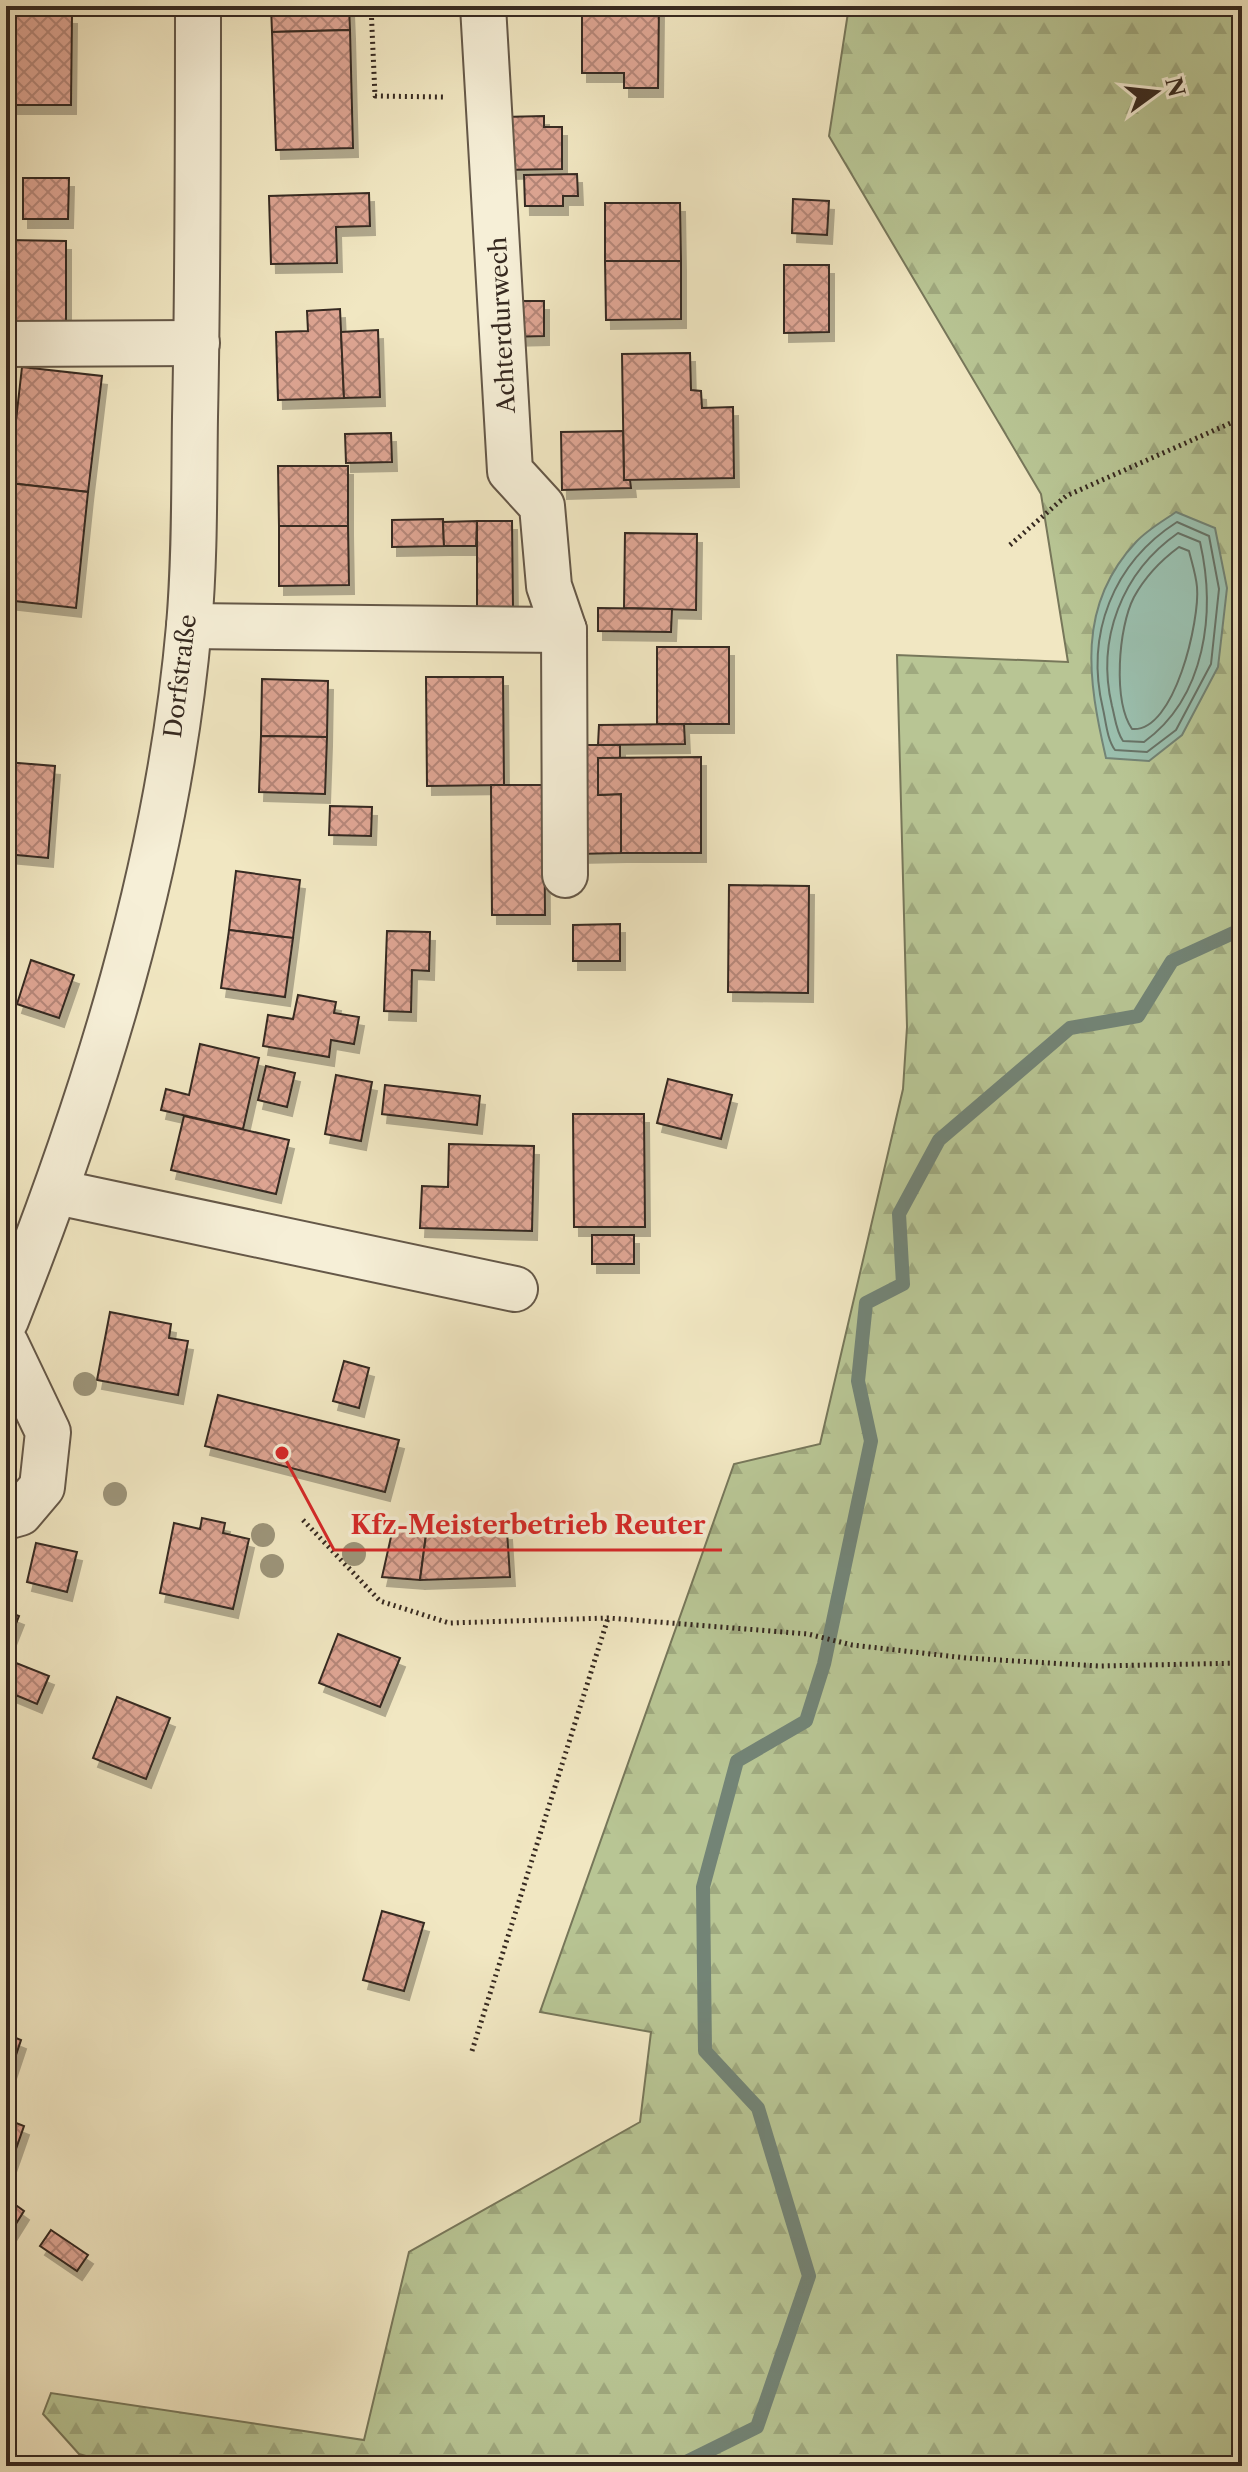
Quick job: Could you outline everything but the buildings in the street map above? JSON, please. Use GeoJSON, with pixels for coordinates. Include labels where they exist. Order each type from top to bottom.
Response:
{"type":"FeatureCollection","features":[{"type":"Feature","properties":{"kind":"street","name":"Dorfstraße"},"geometry":{"type":"LineString","coordinates":[[6,1320],[57,1192],[142,905],[167,781],[189,626],[197,343],[198,6]]}},
{"type":"Feature","properties":{"kind":"street","name":"Achterdurwech"},"geometry":{"type":"LineString","coordinates":[[483,6],[510,471],[542,506],[549,586],[564,630],[565,875]]}},
{"type":"Feature","properties":{"kind":"street"},"geometry":{"type":"LineString","coordinates":[[6,344],[197,343]]}},
{"type":"Feature","properties":{"kind":"street"},"geometry":{"type":"LineString","coordinates":[[189,626],[564,630]]}},
{"type":"Feature","properties":{"kind":"street"},"geometry":{"type":"LineString","coordinates":[[57,1192],[515,1289]]}},
{"type":"Feature","properties":{"kind":"street"},"geometry":{"type":"LineString","coordinates":[[6,1344],[48,1432],[42,1487],[20,1513],[6,1517]]}},
{"type":"Feature","properties":{"kind":"path"},"geometry":{"type":"LineString","coordinates":[[371,6],[375,96],[488,97]]}},
{"type":"Feature","properties":{"kind":"path"},"geometry":{"type":"LineString","coordinates":[[1010,545],[1066,496],[1242,418]]}},
{"type":"Feature","properties":{"kind":"path"},"geometry":{"type":"LineString","coordinates":[[303,1520],[380,1601],[449,1623],[608,1618],[808,1634],[852,1645],[966,1658],[1099,1666],[1242,1663]]}},
{"type":"Feature","properties":{"kind":"path"},"geometry":{"type":"LineString","coordinates":[[472,2051],[608,1618]]}},
{"type":"Feature","properties":{"kind":"green space"},"geometry":{"type":"Polygon","coordinates":[[[849,6],[1242,6],[1242,2466],[120,2466],[79,2454],[43,2414],[51,2393],[364,2440],[409,2252],[640,2122],[651,2032],[540,2012],[734,1464],[820,1444],[903,1089],[907,1027],[897,655],[1068,662],[1041,494],[829,136],[849,6]]]}},
{"type":"Feature","properties":{"kind":"water"},"geometry":{"type":"Polygon","coordinates":[[[1176,512],[1215,528],[1227,588],[1218,667],[1182,735],[1149,761],[1106,758],[1092,672],[1095,618],[1103,592],[1117,566],[1140,538],[1176,512]]]}},
{"type":"Feature","properties":{"kind":"waterway"},"geometry":{"type":"LineString","coordinates":[[678,2466],[757,2427],[809,2276],[758,2108],[705,2051],[703,1887],[737,1761],[806,1721],[824,1664],[871,1441],[858,1381],[866,1303],[903,1284],[899,1214],[939,1140],[1070,1028],[1138,1016],[1172,961],[1242,929]]}},
{"type":"Feature","properties":{"kind":"place","name":"Kfz-Meisterbetrieb Reuter"},"geometry":{"type":"Point","coordinates":[282,1453]}}]}
